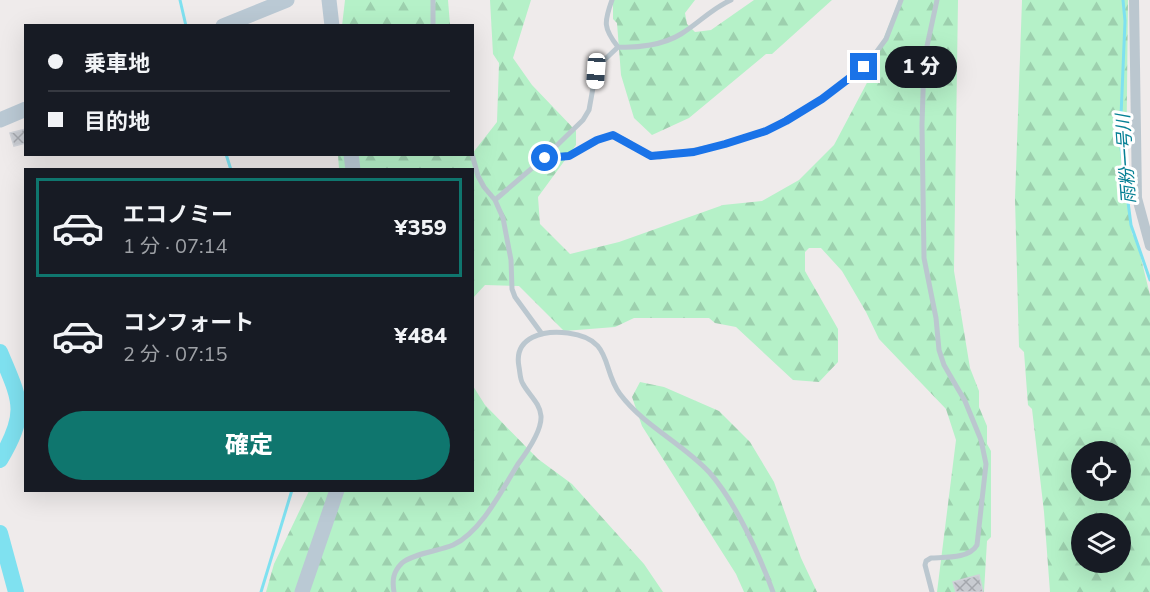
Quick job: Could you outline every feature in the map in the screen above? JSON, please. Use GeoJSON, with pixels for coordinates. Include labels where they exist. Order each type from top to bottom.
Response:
{"type":"FeatureCollection","features":[{"type":"Feature","properties":{"kind":"main road"},"geometry":{"type":"LineString","coordinates":[[228,24],[287,0]]}},
{"type":"Feature","properties":{"kind":"main road"},"geometry":{"type":"LineString","coordinates":[[329,0],[332,24]]}},
{"type":"Feature","properties":{"kind":"main road"},"geometry":{"type":"LineString","coordinates":[[0,120],[24,110]]}},
{"type":"Feature","properties":{"kind":"main road"},"geometry":{"type":"LineString","coordinates":[[302,592],[336,492]]}},
{"type":"Feature","properties":{"kind":"street"},"geometry":{"type":"LineString","coordinates":[[1134,0],[1137,198],[1150,246]]}},
{"type":"Feature","properties":{"kind":"lane"},"geometry":{"type":"LineString","coordinates":[[433,0],[433,24]]}},
{"type":"Feature","properties":{"kind":"lane"},"geometry":{"type":"LineString","coordinates":[[612,0],[606,18],[606,28],[607,34],[618,47]]}},
{"type":"Feature","properties":{"kind":"lane"},"geometry":{"type":"LineString","coordinates":[[495,200],[545,158],[583,120],[589,110],[596,71],[618,47],[644,46],[680,35],[716,7],[731,0]]}},
{"type":"Feature","properties":{"kind":"lane"},"geometry":{"type":"LineString","coordinates":[[545,158],[569,156],[613,135],[624,139],[651,156],[660,157],[725,144],[766,131],[822,99],[864,67],[886,39],[901,0]]}},
{"type":"Feature","properties":{"kind":"lane"},"geometry":{"type":"LineString","coordinates":[[932,592],[926,561],[931,558],[963,555],[974,551],[977,545],[986,464],[981,440],[965,401],[944,364],[939,350],[936,318],[924,258],[922,125],[924,60],[937,0]]}},
{"type":"Feature","properties":{"kind":"lane"},"geometry":{"type":"LineString","coordinates":[[472,156],[474,166],[484,187],[495,200],[506,230],[515,297],[542,334]]}},
{"type":"Feature","properties":{"kind":"lane"},"geometry":{"type":"LineString","coordinates":[[394,592],[392,581],[394,574],[403,562],[455,544],[481,520],[534,441],[541,416],[535,401],[522,383],[518,361],[521,347],[525,341],[542,334],[568,333],[580,336],[597,345],[604,353],[620,394],[641,416],[709,472],[741,521],[773,592]]}},
{"type":"Feature","properties":{"kind":"green space"},"geometry":{"type":"Polygon","coordinates":[[[345,0],[448,0],[450,24],[342,24],[345,0]]]}},
{"type":"Feature","properties":{"kind":"green space"},"geometry":{"type":"Polygon","coordinates":[[[490,0],[531,0],[513,58],[532,85],[576,131],[576,145],[538,197],[540,224],[570,254],[619,242],[723,205],[762,201],[799,180],[834,145],[870,77],[899,0],[958,0],[954,271],[970,368],[979,391],[979,407],[987,426],[987,444],[991,451],[991,537],[987,541],[984,592],[937,592],[956,440],[946,409],[879,339],[842,271],[821,248],[809,248],[805,252],[805,271],[838,329],[838,362],[819,382],[793,380],[736,327],[715,323],[709,318],[634,318],[615,327],[564,331],[519,286],[485,285],[474,297],[474,168],[339,168],[338,156],[474,156],[474,151],[497,122],[499,63],[493,54],[490,0]]]}},
{"type":"Feature","properties":{"kind":"green space"},"geometry":{"type":"Polygon","coordinates":[[[613,0],[695,0],[685,13],[687,24],[695,32],[711,30],[754,0],[832,0],[772,54],[766,54],[689,118],[652,135],[634,118],[621,75],[617,23],[613,19],[613,0]]]}},
{"type":"Feature","properties":{"kind":"green space"},"geometry":{"type":"Polygon","coordinates":[[[1022,0],[1128,0],[1126,184],[1132,234],[1136,238],[1150,295],[1150,592],[1050,592],[1044,512],[1032,409],[1028,405],[1024,352],[1019,347],[1015,199],[1022,0]]]}},
{"type":"Feature","properties":{"kind":"green space"},"geometry":{"type":"Polygon","coordinates":[[[640,382],[664,387],[719,411],[750,442],[774,482],[801,558],[817,592],[744,592],[736,574],[642,426],[632,397],[640,382]]]}},
{"type":"Feature","properties":{"kind":"green space"},"geometry":{"type":"Polygon","coordinates":[[[474,388],[485,405],[538,459],[572,484],[644,564],[663,592],[266,592],[274,564],[309,492],[474,492],[474,388]]]}},
{"type":"Feature","properties":{"kind":"building"},"geometry":{"type":"Polygon","coordinates":[[[24,130],[24,144],[14,146],[10,133],[24,130]]]}},
{"type":"Feature","properties":{"kind":"building"},"geometry":{"type":"Polygon","coordinates":[[[979,575],[983,592],[956,592],[953,582],[979,575]]]}},
{"type":"Feature","properties":{"kind":"waterway"},"geometry":{"type":"LineString","coordinates":[[180,0],[186,24]]}},
{"type":"Feature","properties":{"kind":"waterway","name":"雨粉一号川"},"geometry":{"type":"LineString","coordinates":[[1123,0],[1125,21],[1120,140],[1131,225],[1150,280]]}},
{"type":"Feature","properties":{"kind":"waterway"},"geometry":{"type":"LineString","coordinates":[[227,156],[230,168]]}},
{"type":"Feature","properties":{"kind":"waterway"},"geometry":{"type":"LineString","coordinates":[[0,352],[13,382],[18,406],[15,429],[0,460]]}},
{"type":"Feature","properties":{"kind":"waterway"},"geometry":{"type":"LineString","coordinates":[[261,592],[291,492]]}},
{"type":"Feature","properties":{"kind":"waterway"},"geometry":{"type":"LineString","coordinates":[[0,533],[16,592]]}},
{"type":"Feature","properties":{"kind":"route"},"geometry":{"type":"LineString","coordinates":[[545,158],[569,156],[597,140],[613,135],[624,139],[641,152],[660,157],[694,152],[744,139],[786,121],[822,99],[864,67]]}}]}
